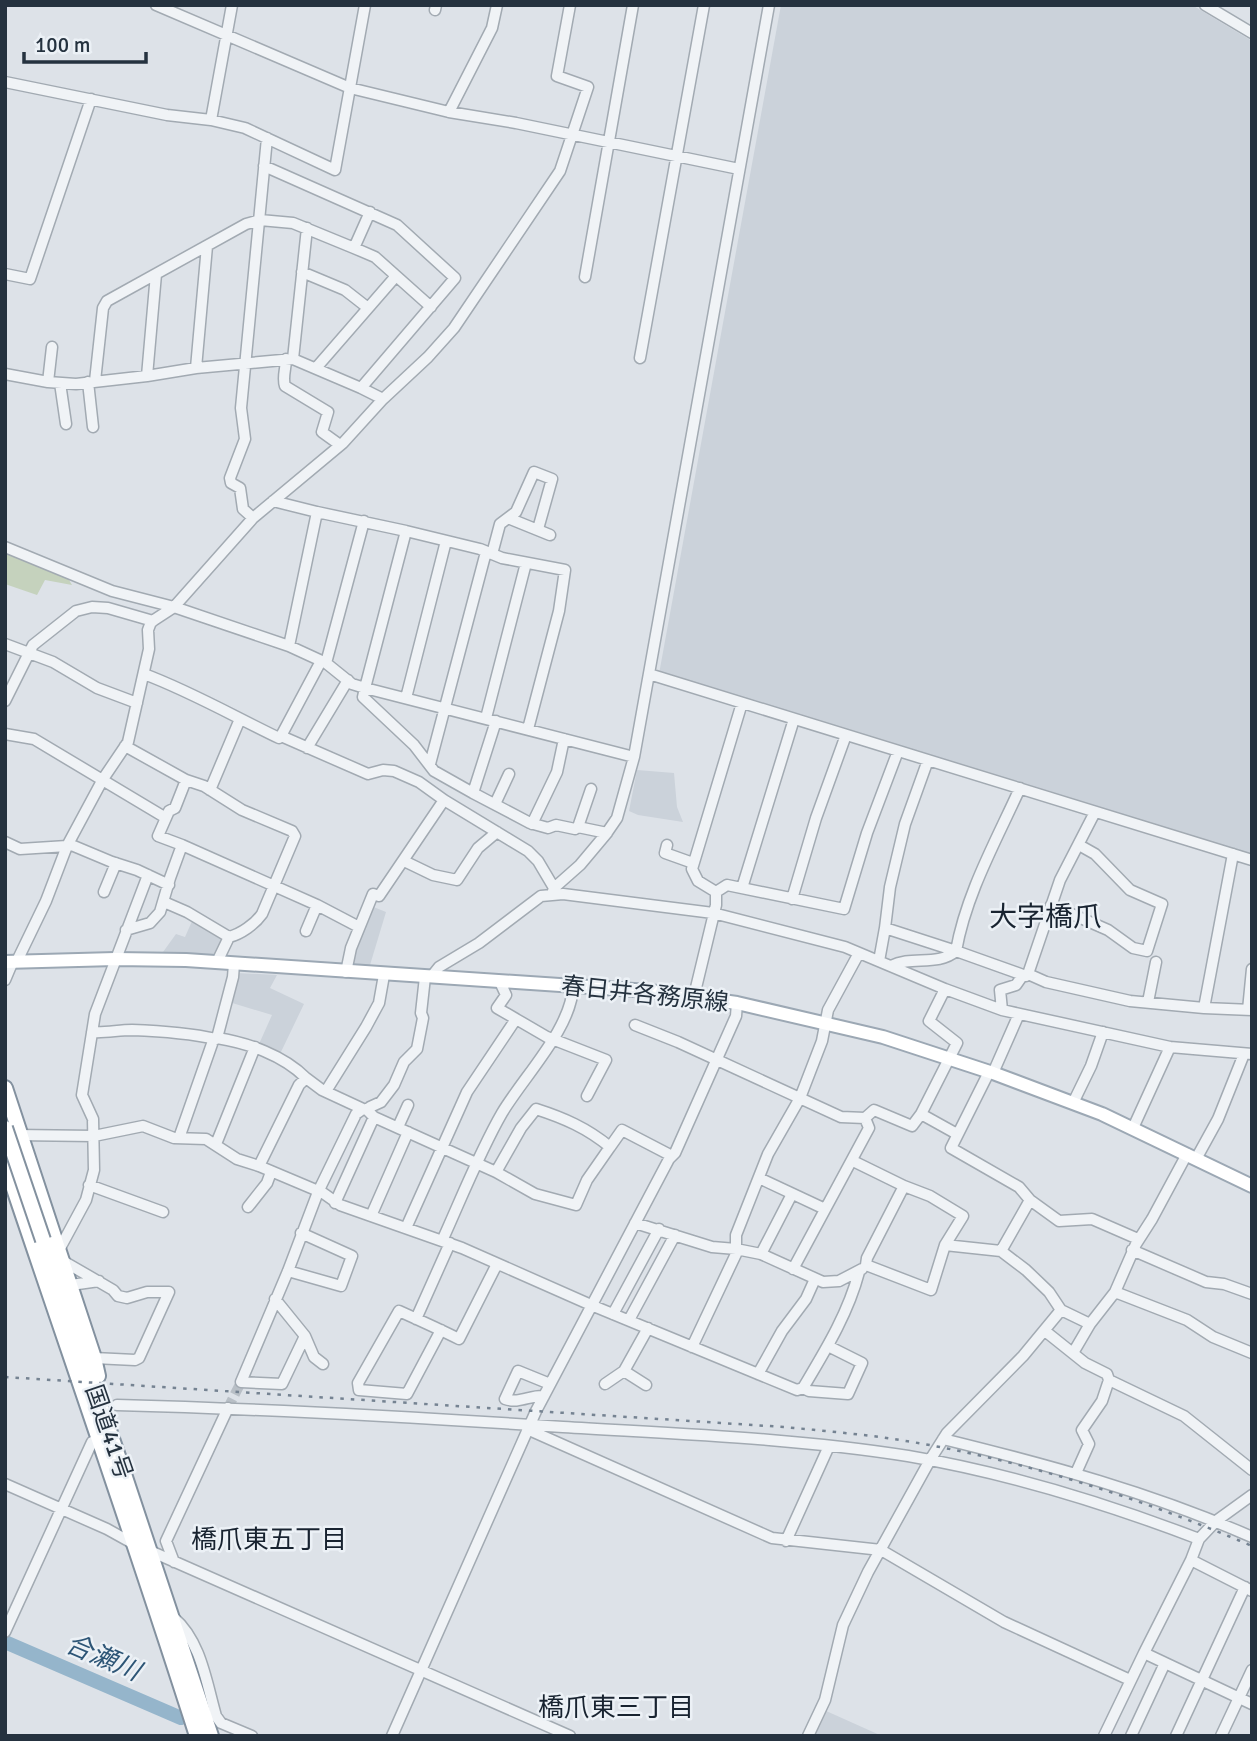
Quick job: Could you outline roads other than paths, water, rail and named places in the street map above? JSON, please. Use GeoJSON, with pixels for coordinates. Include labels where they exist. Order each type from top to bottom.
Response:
{"type":"FeatureCollection","features":[{"type":"Feature","properties":{"kind":"highway"},"geometry":{"type":"LineString","coordinates":[[5,1088],[94,1358],[112,1461]]}},
{"type":"Feature","properties":{"kind":"highway","name":"国道41号"},"geometry":{"type":"LineString","coordinates":[[5,1128],[38,1243],[142,1548],[197,1736]]}},
{"type":"Feature","properties":{"kind":"highway","name":"国道41号"},"geometry":{"type":"LineString","coordinates":[[5,1162],[38,1243]]}},
{"type":"Feature","properties":{"kind":"highway"},"geometry":{"type":"LineString","coordinates":[[5,1187],[85,1431],[92,1442],[112,1461]]}},
{"type":"Feature","properties":{"kind":"highway","name":"国道41号"},"geometry":{"type":"LineString","coordinates":[[142,1548],[172,1616],[211,1736]]}},
{"type":"Feature","properties":{"kind":"main road","name":"春日井各務原線"},"geometry":{"type":"LineString","coordinates":[[12,961],[115,959],[218,962],[573,986],[694,996],[737,1003],[883,1037],[991,1072],[1133,1128],[1252,1186]]}},
{"type":"Feature","properties":{"kind":"street"},"geometry":{"type":"LineString","coordinates":[[156,5],[349,88],[449,112],[572,134],[739,169]]}},
{"type":"Feature","properties":{"kind":"street"},"geometry":{"type":"LineString","coordinates":[[211,120],[232,5]]}},
{"type":"Feature","properties":{"kind":"street"},"geometry":{"type":"LineString","coordinates":[[5,82],[245,128],[335,170],[365,5]]}},
{"type":"Feature","properties":{"kind":"street"},"geometry":{"type":"LineString","coordinates":[[449,112],[492,28],[497,5]]}},
{"type":"Feature","properties":{"kind":"street"},"geometry":{"type":"LineString","coordinates":[[5,980],[12,961],[46,901],[68,845],[103,779],[125,746],[149,649],[148,630],[153,621],[174,607],[253,519],[340,445],[383,399],[428,357],[454,328],[560,171],[588,87],[557,76],[570,5]]}},
{"type":"Feature","properties":{"kind":"street"},"geometry":{"type":"LineString","coordinates":[[585,276],[633,5]]}},
{"type":"Feature","properties":{"kind":"street"},"geometry":{"type":"LineString","coordinates":[[640,358],[704,5]]}},
{"type":"Feature","properties":{"kind":"street"},"geometry":{"type":"LineString","coordinates":[[335,1203],[370,1107],[381,1102],[394,1085],[404,1062],[417,1049],[428,977],[541,896],[553,891],[607,833],[617,818],[624,799],[634,757],[769,5]]}},
{"type":"Feature","properties":{"kind":"street"},"geometry":{"type":"LineString","coordinates":[[1205,5],[1252,33]]}},
{"type":"Feature","properties":{"kind":"street"},"geometry":{"type":"LineString","coordinates":[[5,274],[30,279],[90,99]]}},
{"type":"Feature","properties":{"kind":"street"},"geometry":{"type":"LineString","coordinates":[[253,519],[243,509],[240,488],[230,478],[244,439],[241,408],[267,138]]}},
{"type":"Feature","properties":{"kind":"street"},"geometry":{"type":"LineString","coordinates":[[264,166],[397,225],[455,278],[361,388]]}},
{"type":"Feature","properties":{"kind":"street"},"geometry":{"type":"LineString","coordinates":[[354,248],[370,212]]}},
{"type":"Feature","properties":{"kind":"street"},"geometry":{"type":"LineString","coordinates":[[93,428],[91,382],[103,308],[111,298],[246,224],[260,220],[282,220],[375,257],[431,307]]}},
{"type":"Feature","properties":{"kind":"street"},"geometry":{"type":"LineString","coordinates":[[307,228],[289,359],[282,380],[285,386],[328,412],[322,432],[340,445]]}},
{"type":"Feature","properties":{"kind":"street"},"geometry":{"type":"LineString","coordinates":[[196,368],[207,246]]}},
{"type":"Feature","properties":{"kind":"street"},"geometry":{"type":"LineString","coordinates":[[302,272],[345,290],[368,308]]}},
{"type":"Feature","properties":{"kind":"street"},"geometry":{"type":"LineString","coordinates":[[146,376],[156,274]]}},
{"type":"Feature","properties":{"kind":"street"},"geometry":{"type":"LineString","coordinates":[[316,368],[396,276]]}},
{"type":"Feature","properties":{"kind":"street"},"geometry":{"type":"LineString","coordinates":[[48,382],[52,347]]}},
{"type":"Feature","properties":{"kind":"street"},"geometry":{"type":"LineString","coordinates":[[5,374],[48,382],[91,382],[289,359],[316,368],[383,399]]}},
{"type":"Feature","properties":{"kind":"street"},"geometry":{"type":"LineString","coordinates":[[61,383],[66,424]]}},
{"type":"Feature","properties":{"kind":"street"},"geometry":{"type":"LineString","coordinates":[[430,764],[489,553],[500,524],[516,512],[534,471],[552,479],[538,529]]}},
{"type":"Feature","properties":{"kind":"street"},"geometry":{"type":"LineString","coordinates":[[273,501],[406,531],[526,563],[565,570],[559,611],[528,729]]}},
{"type":"Feature","properties":{"kind":"street"},"geometry":{"type":"LineString","coordinates":[[289,646],[317,512]]}},
{"type":"Feature","properties":{"kind":"street"},"geometry":{"type":"LineString","coordinates":[[508,518],[550,535]]}},
{"type":"Feature","properties":{"kind":"street"},"geometry":{"type":"LineString","coordinates":[[281,736],[323,662],[364,521]]}},
{"type":"Feature","properties":{"kind":"street"},"geometry":{"type":"LineString","coordinates":[[406,531],[363,697],[434,771],[442,776],[532,824],[548,828],[556,825],[575,829],[578,827],[607,833]]}},
{"type":"Feature","properties":{"kind":"street"},"geometry":{"type":"LineString","coordinates":[[405,698],[446,541]]}},
{"type":"Feature","properties":{"kind":"street"},"geometry":{"type":"LineString","coordinates":[[5,547],[112,591],[174,607],[289,646],[323,662],[352,684],[634,757]]}},
{"type":"Feature","properties":{"kind":"street"},"geometry":{"type":"LineString","coordinates":[[473,793],[526,563]]}},
{"type":"Feature","properties":{"kind":"street"},"geometry":{"type":"LineString","coordinates":[[5,701],[33,645],[76,611],[84,608],[108,608],[153,621]]}},
{"type":"Feature","properties":{"kind":"street"},"geometry":{"type":"LineString","coordinates":[[5,644],[52,662],[97,688],[137,703]]}},
{"type":"Feature","properties":{"kind":"street"},"geometry":{"type":"LineString","coordinates":[[144,674],[185,690],[201,701],[279,738],[281,736],[368,774],[394,771],[419,782],[534,856],[553,891]]}},
{"type":"Feature","properties":{"kind":"street"},"geometry":{"type":"LineString","coordinates":[[649,674],[1252,860]]}},
{"type":"Feature","properties":{"kind":"street"},"geometry":{"type":"LineString","coordinates":[[307,748],[348,680]]}},
{"type":"Feature","properties":{"kind":"street"},"geometry":{"type":"LineString","coordinates":[[716,892],[698,881],[692,869],[742,703]]}},
{"type":"Feature","properties":{"kind":"street"},"geometry":{"type":"LineString","coordinates":[[210,790],[240,719]]}},
{"type":"Feature","properties":{"kind":"street"},"geometry":{"type":"LineString","coordinates":[[742,888],[794,719]]}},
{"type":"Feature","properties":{"kind":"street"},"geometry":{"type":"LineString","coordinates":[[5,734],[33,739],[166,818]]}},
{"type":"Feature","properties":{"kind":"street"},"geometry":{"type":"LineString","coordinates":[[792,899],[816,818],[846,735]]}},
{"type":"Feature","properties":{"kind":"street"},"geometry":{"type":"LineString","coordinates":[[532,824],[557,772],[564,739]]}},
{"type":"Feature","properties":{"kind":"street"},"geometry":{"type":"LineString","coordinates":[[125,746],[210,790],[242,810],[292,831],[295,836],[258,919],[234,937],[229,937],[164,902]]}},
{"type":"Feature","properties":{"kind":"street"},"geometry":{"type":"LineString","coordinates":[[716,892],[727,886],[844,909],[867,832],[898,751]]}},
{"type":"Feature","properties":{"kind":"street"},"geometry":{"type":"LineString","coordinates":[[879,961],[890,887],[905,824],[928,760]]}},
{"type":"Feature","properties":{"kind":"street"},"geometry":{"type":"LineString","coordinates":[[495,804],[509,774]]}},
{"type":"Feature","properties":{"kind":"street"},"geometry":{"type":"LineString","coordinates":[[187,780],[175,808],[169,811],[158,836],[317,905],[359,928]]}},
{"type":"Feature","properties":{"kind":"street"},"geometry":{"type":"LineString","coordinates":[[956,951],[960,929],[981,873],[1020,788]]}},
{"type":"Feature","properties":{"kind":"street"},"geometry":{"type":"LineString","coordinates":[[578,827],[592,789]]}},
{"type":"Feature","properties":{"kind":"street"},"geometry":{"type":"LineString","coordinates":[[346,972],[351,948],[373,894],[379,896],[444,800]]}},
{"type":"Feature","properties":{"kind":"street"},"geometry":{"type":"LineString","coordinates":[[1002,1010],[999,992],[1016,985],[1026,974],[1066,867],[1095,812]]}},
{"type":"Feature","properties":{"kind":"street"},"geometry":{"type":"LineString","coordinates":[[404,861],[433,875],[457,880],[478,848],[497,832]]}},
{"type":"Feature","properties":{"kind":"street"},"geometry":{"type":"LineString","coordinates":[[5,842],[20,849],[68,845],[169,885]]}},
{"type":"Feature","properties":{"kind":"street"},"geometry":{"type":"LineString","coordinates":[[126,930],[150,923],[160,912],[183,845]]}},
{"type":"Feature","properties":{"kind":"street"},"geometry":{"type":"LineString","coordinates":[[667,845],[665,853],[693,863]]}},
{"type":"Feature","properties":{"kind":"street"},"geometry":{"type":"LineString","coordinates":[[1051,905],[1108,930],[1133,948],[1147,951],[1162,904],[1130,890],[1095,854],[1079,845]]}},
{"type":"Feature","properties":{"kind":"street"},"geometry":{"type":"LineString","coordinates":[[1203,1008],[1233,854]]}},
{"type":"Feature","properties":{"kind":"street"},"geometry":{"type":"LineString","coordinates":[[104,892],[116,863]]}},
{"type":"Feature","properties":{"kind":"street"},"geometry":{"type":"LineString","coordinates":[[94,1358],[139,1358],[169,1292],[147,1292],[127,1298],[118,1296],[61,1255],[86,1200],[94,1170],[92,1114],[82,1095],[95,1014],[148,875]]}},
{"type":"Feature","properties":{"kind":"street"},"geometry":{"type":"LineString","coordinates":[[553,891],[713,913],[825,941],[1002,1010],[1170,1047],[1248,1054],[1218,1119],[1138,1239],[1115,1292],[1090,1324],[1073,1353]]}},
{"type":"Feature","properties":{"kind":"street"},"geometry":{"type":"LineString","coordinates":[[694,996],[716,892]]}},
{"type":"Feature","properties":{"kind":"street"},"geometry":{"type":"LineString","coordinates":[[306,931],[317,905]]}},
{"type":"Feature","properties":{"kind":"street"},"geometry":{"type":"LineString","coordinates":[[885,928],[1058,985],[1130,1000],[1250,1010],[1252,969]]}},
{"type":"Feature","properties":{"kind":"street"},"geometry":{"type":"LineString","coordinates":[[218,962],[229,937]]}},
{"type":"Feature","properties":{"kind":"street"},"geometry":{"type":"LineString","coordinates":[[891,966],[901,961],[935,961],[956,951]]}},
{"type":"Feature","properties":{"kind":"street"},"geometry":{"type":"LineString","coordinates":[[692,1347],[736,1254],[736,1235],[768,1154],[800,1098],[822,1041],[828,1010],[859,953]]}},
{"type":"Feature","properties":{"kind":"street"},"geometry":{"type":"LineString","coordinates":[[1148,1002],[1156,962]]}},
{"type":"Feature","properties":{"kind":"street"},"geometry":{"type":"LineString","coordinates":[[179,1138],[216,1038],[233,977],[234,964]]}},
{"type":"Feature","properties":{"kind":"street"},"geometry":{"type":"LineString","coordinates":[[326,1091],[379,1003],[384,975]]}},
{"type":"Feature","properties":{"kind":"street"},"geometry":{"type":"LineString","coordinates":[[499,982],[506,995],[497,1008],[552,1039],[606,1060],[587,1096]]}},
{"type":"Feature","properties":{"kind":"street"},"geometry":{"type":"LineString","coordinates":[[416,1319],[478,1164],[502,1114],[568,1012],[573,986]]}},
{"type":"Feature","properties":{"kind":"street"},"geometry":{"type":"LineString","coordinates":[[635,1025],[841,1118],[864,1118],[874,1110],[912,1126],[921,1114],[957,1043],[929,1021],[945,989]]}},
{"type":"Feature","properties":{"kind":"street"},"geometry":{"type":"LineString","coordinates":[[392,1736],[528,1427],[672,1156],[736,1016],[737,1003]]}},
{"type":"Feature","properties":{"kind":"street"},"geometry":{"type":"LineString","coordinates":[[1019,1014],[951,1148],[1019,1187],[1035,1206],[1059,1221],[1092,1219],[1138,1239]]}},
{"type":"Feature","properties":{"kind":"street"},"geometry":{"type":"LineString","coordinates":[[406,1228],[467,1092],[516,1019]]}},
{"type":"Feature","properties":{"kind":"street"},"geometry":{"type":"LineString","coordinates":[[92,1032],[128,1030],[192,1033],[255,1048],[277,1058],[326,1091],[408,1132],[496,1172],[535,1194],[576,1205],[587,1180],[622,1130],[672,1156]]}},
{"type":"Feature","properties":{"kind":"street"},"geometry":{"type":"LineString","coordinates":[[1073,1103],[1091,1066],[1102,1032]]}},
{"type":"Feature","properties":{"kind":"street"},"geometry":{"type":"LineString","coordinates":[[1133,1128],[1170,1047]]}},
{"type":"Feature","properties":{"kind":"street"},"geometry":{"type":"LineString","coordinates":[[216,1144],[255,1048]]}},
{"type":"Feature","properties":{"kind":"street"},"geometry":{"type":"LineString","coordinates":[[259,1166],[299,1085],[306,1078]]}},
{"type":"Feature","properties":{"kind":"street"},"geometry":{"type":"LineString","coordinates":[[398,1127],[408,1105]]}},
{"type":"Feature","properties":{"kind":"street"},"geometry":{"type":"LineString","coordinates":[[496,1172],[536,1109],[573,1121],[610,1147]]}},
{"type":"Feature","properties":{"kind":"street"},"geometry":{"type":"LineString","coordinates":[[305,1336],[282,1384],[241,1382],[318,1192],[356,1114],[368,1112]]}},
{"type":"Feature","properties":{"kind":"street"},"geometry":{"type":"LineString","coordinates":[[921,1114],[957,1134]]}},
{"type":"Feature","properties":{"kind":"street"},"geometry":{"type":"LineString","coordinates":[[793,1269],[869,1128],[864,1118]]}},
{"type":"Feature","properties":{"kind":"street"},"geometry":{"type":"LineString","coordinates":[[5,1134],[94,1136],[142,1126],[179,1138],[206,1139],[237,1159],[318,1192],[335,1203],[446,1242],[797,1390],[803,1388],[828,1346],[862,1268],[904,1186]]}},
{"type":"Feature","properties":{"kind":"street"},"geometry":{"type":"LineString","coordinates":[[371,1216],[408,1132]]}},
{"type":"Feature","properties":{"kind":"street"},"geometry":{"type":"LineString","coordinates":[[635,1223],[712,1247],[761,1254],[815,1279],[833,1282],[862,1268],[931,1290],[945,1245],[963,1216],[930,1196],[853,1161]]}},
{"type":"Feature","properties":{"kind":"street"},"geometry":{"type":"LineString","coordinates":[[248,1207],[267,1183],[271,1172]]}},
{"type":"Feature","properties":{"kind":"street"},"geometry":{"type":"LineString","coordinates":[[759,1178],[825,1209]]}},
{"type":"Feature","properties":{"kind":"street"},"geometry":{"type":"LineString","coordinates":[[89,1185],[163,1212]]}},
{"type":"Feature","properties":{"kind":"street"},"geometry":{"type":"LineString","coordinates":[[761,1254],[792,1194]]}},
{"type":"Feature","properties":{"kind":"street"},"geometry":{"type":"LineString","coordinates":[[1001,1251],[1030,1200]]}},
{"type":"Feature","properties":{"kind":"street"},"geometry":{"type":"LineString","coordinates":[[613,1314],[659,1229]]}},
{"type":"Feature","properties":{"kind":"street"},"geometry":{"type":"LineString","coordinates":[[288,1271],[341,1286],[352,1256],[301,1233]]}},
{"type":"Feature","properties":{"kind":"street"},"geometry":{"type":"LineString","coordinates":[[629,1321],[675,1235]]}},
{"type":"Feature","properties":{"kind":"street"},"geometry":{"type":"LineString","coordinates":[[945,1245],[1001,1251],[1049,1292],[1061,1311],[1090,1324]]}},
{"type":"Feature","properties":{"kind":"street"},"geometry":{"type":"LineString","coordinates":[[1132,1250],[1206,1282],[1224,1284],[1252,1294]]}},
{"type":"Feature","properties":{"kind":"street"},"geometry":{"type":"LineString","coordinates":[[441,1330],[407,1394],[359,1390],[358,1383],[399,1311],[441,1330],[459,1339],[497,1264]]}},
{"type":"Feature","properties":{"kind":"street"},"geometry":{"type":"LineString","coordinates":[[758,1374],[782,1331],[806,1299],[815,1279]]}},
{"type":"Feature","properties":{"kind":"street"},"geometry":{"type":"LineString","coordinates":[[71,1285],[99,1281]]}},
{"type":"Feature","properties":{"kind":"street"},"geometry":{"type":"LineString","coordinates":[[1115,1292],[1186,1320],[1213,1337],[1252,1353]]}},
{"type":"Feature","properties":{"kind":"street"},"geometry":{"type":"LineString","coordinates":[[275,1299],[305,1336],[314,1357],[323,1364]]}},
{"type":"Feature","properties":{"kind":"street"},"geometry":{"type":"LineString","coordinates":[[808,1736],[825,1700],[843,1625],[880,1550],[930,1460],[943,1439],[1061,1311]]}},
{"type":"Feature","properties":{"kind":"street"},"geometry":{"type":"LineString","coordinates":[[605,1384],[624,1371],[648,1328]]}},
{"type":"Feature","properties":{"kind":"street"},"geometry":{"type":"LineString","coordinates":[[1045,1331],[1085,1363],[1107,1374],[1109,1380],[1102,1401],[1082,1430],[1089,1444],[1076,1473]]}},
{"type":"Feature","properties":{"kind":"street"},"geometry":{"type":"LineString","coordinates":[[803,1388],[848,1394],[862,1363],[828,1346]]}},
{"type":"Feature","properties":{"kind":"street"},"geometry":{"type":"LineString","coordinates":[[544,1396],[523,1401],[505,1399],[518,1371],[550,1384]]}},
{"type":"Feature","properties":{"kind":"street"},"geometry":{"type":"LineString","coordinates":[[624,1371],[646,1385]]}},
{"type":"Feature","properties":{"kind":"street"},"geometry":{"type":"LineString","coordinates":[[1109,1380],[1184,1416],[1252,1470]]}},
{"type":"Feature","properties":{"kind":"street"},"geometry":{"type":"LineString","coordinates":[[117,1405],[228,1408],[829,1446],[930,1460],[1031,1483],[1102,1503],[1199,1539]]}},
{"type":"Feature","properties":{"kind":"street"},"geometry":{"type":"LineString","coordinates":[[174,1562],[166,1541],[228,1408]]}},
{"type":"Feature","properties":{"kind":"street"},"geometry":{"type":"LineString","coordinates":[[528,1427],[772,1538],[880,1550],[1004,1622],[1130,1680]]}},
{"type":"Feature","properties":{"kind":"street"},"geometry":{"type":"LineString","coordinates":[[943,1439],[1129,1489],[1252,1537]]}},
{"type":"Feature","properties":{"kind":"street"},"geometry":{"type":"LineString","coordinates":[[5,1632],[92,1442]]}},
{"type":"Feature","properties":{"kind":"street"},"geometry":{"type":"LineString","coordinates":[[786,1541],[829,1446]]}},
{"type":"Feature","properties":{"kind":"street"},"geometry":{"type":"LineString","coordinates":[[5,1484],[107,1529],[142,1548],[570,1736]]}},
{"type":"Feature","properties":{"kind":"street"},"geometry":{"type":"LineString","coordinates":[[1117,1736],[1105,1733],[1199,1539],[1216,1521],[1252,1495]]}},
{"type":"Feature","properties":{"kind":"street"},"geometry":{"type":"LineString","coordinates":[[1176,1736],[1249,1589],[1191,1560]]}},
{"type":"Feature","properties":{"kind":"street"},"geometry":{"type":"LineString","coordinates":[[172,1616],[191,1635],[215,1716],[221,1723],[252,1736]]}},
{"type":"Feature","properties":{"kind":"street"},"geometry":{"type":"LineString","coordinates":[[1144,1653],[1252,1704]]}},
{"type":"Feature","properties":{"kind":"street"},"geometry":{"type":"LineString","coordinates":[[1131,1736],[1165,1663]]}},
{"type":"Feature","properties":{"kind":"street"},"geometry":{"type":"LineString","coordinates":[[1221,1736],[1252,1670]]}},
{"type":"Feature","properties":{"kind":"waterway","name":"合瀬川"},"geometry":{"type":"LineString","coordinates":[[5,1642],[181,1718]]}},
{"type":"Feature","properties":{"kind":"tunnel"},"geometry":{"type":"LineString","coordinates":[[228,1408],[241,1382]]}},
{"type":"Feature","properties":{"kind":"railway"},"geometry":{"type":"LineString","coordinates":[[5,1377],[784,1427],[880,1437],[975,1454],[1069,1479],[1162,1510],[1252,1546]]}},
{"type":"Feature","properties":{"kind":"district","name":"大字橋爪"},"geometry":{"type":"Point","coordinates":[1045,917]}},
{"type":"Feature","properties":{"kind":"district","name":"橋爪東五丁目"},"geometry":{"type":"Point","coordinates":[269,1540]}},
{"type":"Feature","properties":{"kind":"district","name":"橋爪東三丁目"},"geometry":{"type":"Point","coordinates":[616,1708]}}]}
